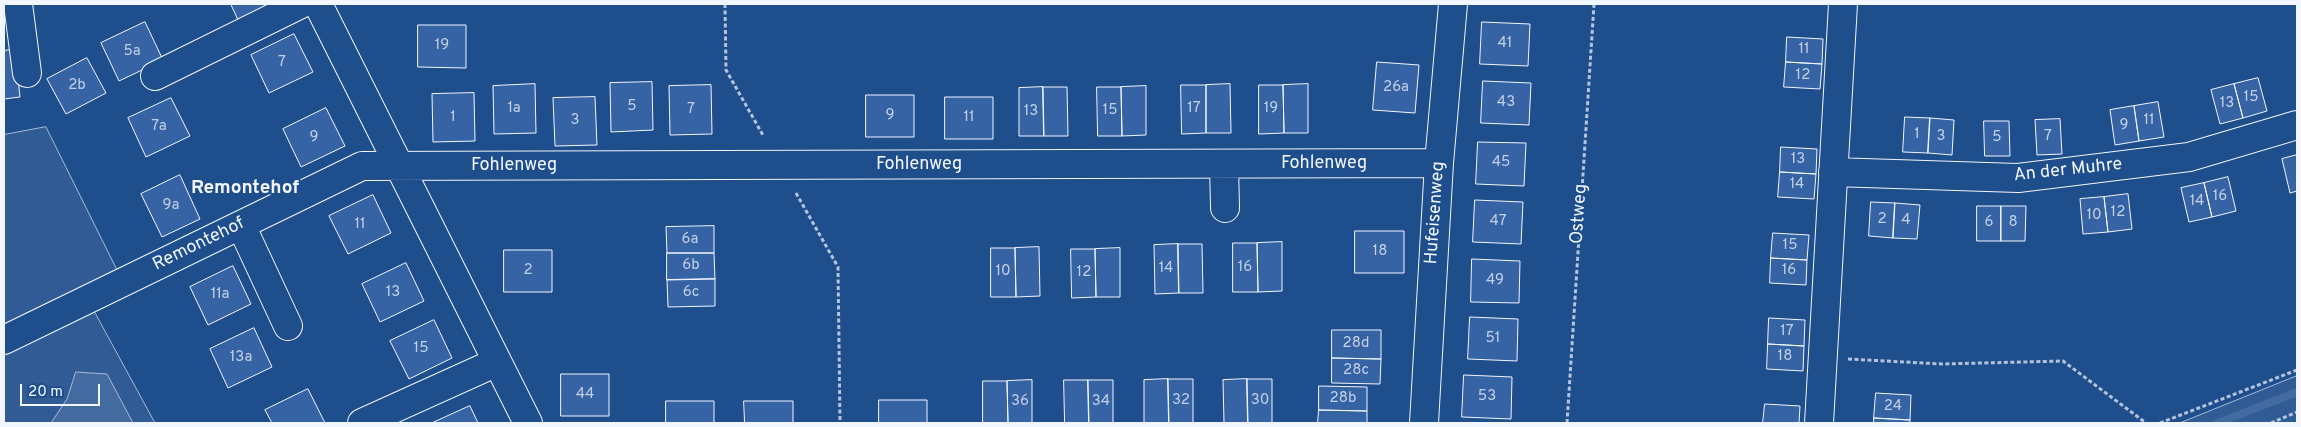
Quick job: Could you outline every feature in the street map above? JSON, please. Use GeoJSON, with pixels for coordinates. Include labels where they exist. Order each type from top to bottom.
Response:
{"type":"FeatureCollection","features":[{"type":"Feature","properties":{"kind":"street"},"geometry":{"type":"LineString","coordinates":[[18,4],[27,73]]}},
{"type":"Feature","properties":{"kind":"street"},"geometry":{"type":"LineString","coordinates":[[155,76],[301,4]]}},
{"type":"Feature","properties":{"kind":"street"},"geometry":{"type":"LineString","coordinates":[[318,4],[528,423]]}},
{"type":"Feature","properties":{"kind":"street","name":"Hufeisenweg"},"geometry":{"type":"LineString","coordinates":[[1424,423],[1439,163],[1453,4]]}},
{"type":"Feature","properties":{"kind":"street"},"geometry":{"type":"LineString","coordinates":[[1819,423],[1843,4]]}},
{"type":"Feature","properties":{"kind":"street","name":"An der Muhre"},"geometry":{"type":"LineString","coordinates":[[1833,172],[2018,178],[2189,157],[2297,125]]}},
{"type":"Feature","properties":{"kind":"street","name":"Fohlenweg"},"geometry":{"type":"LineString","coordinates":[[398,166],[1439,163]]}},
{"type":"Feature","properties":{"kind":"street"},"geometry":{"type":"LineString","coordinates":[[1224,164],[1225,208]]}},
{"type":"Feature","properties":{"kind":"street","name":"Remontehof"},"geometry":{"type":"LineString","coordinates":[[4,340],[362,166],[398,166]]}},
{"type":"Feature","properties":{"kind":"street"},"geometry":{"type":"LineString","coordinates":[[241,225],[288,326]]}},
{"type":"Feature","properties":{"kind":"street"},"geometry":{"type":"LineString","coordinates":[[362,423],[497,362]]}},
{"type":"Feature","properties":{"kind":"path"},"geometry":{"type":"LineString","coordinates":[[725,4],[726,70],[838,267],[840,423]]}},
{"type":"Feature","properties":{"kind":"path","name":"Ostweg"},"geometry":{"type":"LineString","coordinates":[[1567,423],[1594,4]]}},
{"type":"Feature","properties":{"kind":"path"},"geometry":{"type":"LineString","coordinates":[[1823,358],[1942,364],[2062,361],[2146,423]]}},
{"type":"Feature","properties":{"kind":"path"},"geometry":{"type":"LineString","coordinates":[[2160,423],[2297,370]]}},
{"type":"Feature","properties":{"kind":"path"},"geometry":{"type":"LineString","coordinates":[[2271,423],[2297,412]]}},
{"type":"Feature","properties":{"kind":"shaded area"},"geometry":{"type":"Polygon","coordinates":[[[46,127],[118,272],[82,289],[155,423],[4,423],[4,135],[46,127]]]}},
{"type":"Feature","properties":{"kind":"shaded area"},"geometry":{"type":"Polygon","coordinates":[[[76,372],[107,374],[133,423],[51,423],[67,399],[76,372]]]}},
{"type":"Feature","properties":{"kind":"shaded area"},"geometry":{"type":"Polygon","coordinates":[[[2297,376],[2297,423],[2180,423],[2297,376]]]}},
{"type":"Feature","properties":{"kind":"building"},"geometry":{"type":"Polygon","coordinates":[[[231,4],[275,4],[239,21],[231,4]]]}},
{"type":"Feature","properties":{"kind":"building"},"geometry":{"type":"Polygon","coordinates":[[[145,22],[163,60],[119,81],[101,43],[145,22]]]}},
{"type":"Feature","properties":{"kind":"building"},"geometry":{"type":"Polygon","coordinates":[[[1482,22],[1530,24],[1528,66],[1480,64],[1482,22]]]}},
{"type":"Feature","properties":{"kind":"building"},"geometry":{"type":"Polygon","coordinates":[[[418,25],[466,25],[466,68],[418,67],[418,25]]]}},
{"type":"Feature","properties":{"kind":"building"},"geometry":{"type":"Polygon","coordinates":[[[294,34],[313,72],[269,93],[251,55],[294,34]]]}},
{"type":"Feature","properties":{"kind":"building"},"geometry":{"type":"Polygon","coordinates":[[[1787,37],[1823,39],[1822,64],[1786,62],[1787,37]]]}},
{"type":"Feature","properties":{"kind":"building"},"geometry":{"type":"Polygon","coordinates":[[[15,49],[20,97],[4,99],[4,51],[15,49]]]}},
{"type":"Feature","properties":{"kind":"building"},"geometry":{"type":"Polygon","coordinates":[[[87,58],[106,93],[66,114],[47,79],[87,58]]]}},
{"type":"Feature","properties":{"kind":"building"},"geometry":{"type":"Polygon","coordinates":[[[1377,62],[1419,65],[1415,113],[1373,110],[1377,62]]]}},
{"type":"Feature","properties":{"kind":"building"},"geometry":{"type":"Polygon","coordinates":[[[1786,62],[1822,64],[1820,89],[1784,87],[1786,62]]]}},
{"type":"Feature","properties":{"kind":"building"},"geometry":{"type":"Polygon","coordinates":[[[2258,78],[2267,111],[2243,118],[2234,84],[2258,78]]]}},
{"type":"Feature","properties":{"kind":"building"},"geometry":{"type":"Polygon","coordinates":[[[1483,81],[1531,83],[1529,125],[1481,123],[1483,81]]]}},
{"type":"Feature","properties":{"kind":"building"},"geometry":{"type":"Polygon","coordinates":[[[652,82],[653,130],[611,132],[610,83],[652,82]]]}},
{"type":"Feature","properties":{"kind":"building"},"geometry":{"type":"Polygon","coordinates":[[[535,84],[536,133],[494,134],[493,86],[535,84]]]}},
{"type":"Feature","properties":{"kind":"building"},"geometry":{"type":"Polygon","coordinates":[[[1230,84],[1231,133],[1206,133],[1206,85],[1230,84]]]}},
{"type":"Feature","properties":{"kind":"building"},"geometry":{"type":"Polygon","coordinates":[[[1308,84],[1308,133],[1284,133],[1283,85],[1308,84]]]}},
{"type":"Feature","properties":{"kind":"building"},"geometry":{"type":"Polygon","coordinates":[[[2234,84],[2243,118],[2220,124],[2211,90],[2234,84]]]}},
{"type":"Feature","properties":{"kind":"building"},"geometry":{"type":"Polygon","coordinates":[[[711,85],[712,134],[670,135],[669,86],[711,85]]]}},
{"type":"Feature","properties":{"kind":"building"},"geometry":{"type":"Polygon","coordinates":[[[1181,85],[1206,85],[1206,133],[1182,134],[1181,85]]]}},
{"type":"Feature","properties":{"kind":"building"},"geometry":{"type":"Polygon","coordinates":[[[1259,85],[1283,85],[1284,133],[1259,134],[1259,85]]]}},
{"type":"Feature","properties":{"kind":"building"},"geometry":{"type":"Polygon","coordinates":[[[1146,86],[1146,135],[1122,136],[1121,87],[1146,86]]]}},
{"type":"Feature","properties":{"kind":"building"},"geometry":{"type":"Polygon","coordinates":[[[1043,87],[1044,136],[1019,136],[1019,88],[1043,87]]]}},
{"type":"Feature","properties":{"kind":"building"},"geometry":{"type":"Polygon","coordinates":[[[1043,87],[1067,87],[1068,136],[1044,136],[1043,87]]]}},
{"type":"Feature","properties":{"kind":"building"},"geometry":{"type":"Polygon","coordinates":[[[1097,87],[1121,87],[1122,136],[1098,136],[1097,87]]]}},
{"type":"Feature","properties":{"kind":"building"},"geometry":{"type":"Polygon","coordinates":[[[474,93],[475,141],[433,142],[432,94],[474,93]]]}},
{"type":"Feature","properties":{"kind":"building"},"geometry":{"type":"Polygon","coordinates":[[[866,95],[914,95],[914,137],[866,137],[866,95]]]}},
{"type":"Feature","properties":{"kind":"building"},"geometry":{"type":"Polygon","coordinates":[[[595,97],[597,145],[555,146],[553,98],[595,97]]]}},
{"type":"Feature","properties":{"kind":"building"},"geometry":{"type":"Polygon","coordinates":[[[945,97],[993,97],[993,139],[945,139],[945,97]]]}},
{"type":"Feature","properties":{"kind":"building"},"geometry":{"type":"Polygon","coordinates":[[[171,98],[190,136],[146,157],[128,118],[171,98]]]}},
{"type":"Feature","properties":{"kind":"building"},"geometry":{"type":"Polygon","coordinates":[[[2158,102],[2164,137],[2139,141],[2134,106],[2158,102]]]}},
{"type":"Feature","properties":{"kind":"building"},"geometry":{"type":"Polygon","coordinates":[[[2134,106],[2139,141],[2115,145],[2110,110],[2134,106]]]}},
{"type":"Feature","properties":{"kind":"building"},"geometry":{"type":"Polygon","coordinates":[[[326,108],[345,146],[301,167],[283,129],[326,108]]]}},
{"type":"Feature","properties":{"kind":"building"},"geometry":{"type":"Polygon","coordinates":[[[1905,117],[1930,118],[1928,153],[1903,152],[1905,117]]]}},
{"type":"Feature","properties":{"kind":"building"},"geometry":{"type":"Polygon","coordinates":[[[1930,118],[1954,120],[1952,155],[1928,153],[1930,118]]]}},
{"type":"Feature","properties":{"kind":"building"},"geometry":{"type":"Polygon","coordinates":[[[2060,119],[2062,154],[2037,155],[2035,120],[2060,119]]]}},
{"type":"Feature","properties":{"kind":"building"},"geometry":{"type":"Polygon","coordinates":[[[1984,121],[2009,121],[2010,156],[1985,156],[1984,121]]]}},
{"type":"Feature","properties":{"kind":"building"},"geometry":{"type":"Polygon","coordinates":[[[1478,142],[1526,143],[1524,186],[1476,184],[1478,142]]]}},
{"type":"Feature","properties":{"kind":"building"},"geometry":{"type":"Polygon","coordinates":[[[1781,147],[1817,149],[1816,174],[1780,172],[1781,147]]]}},
{"type":"Feature","properties":{"kind":"building"},"geometry":{"type":"Polygon","coordinates":[[[2297,155],[2297,191],[2290,193],[2282,159],[2297,155]]]}},
{"type":"Feature","properties":{"kind":"building"},"geometry":{"type":"Polygon","coordinates":[[[1780,172],[1816,174],[1814,199],[1778,197],[1780,172]]]}},
{"type":"Feature","properties":{"kind":"building"},"geometry":{"type":"Polygon","coordinates":[[[180,175],[200,219],[162,237],[141,194],[180,175]]]}},
{"type":"Feature","properties":{"kind":"building"},"geometry":{"type":"Polygon","coordinates":[[[2228,177],[2236,211],[2212,217],[2204,183],[2228,177]]]}},
{"type":"Feature","properties":{"kind":"building"},"geometry":{"type":"Polygon","coordinates":[[[2204,183],[2212,217],[2189,222],[2181,188],[2204,183]]]}},
{"type":"Feature","properties":{"kind":"building"},"geometry":{"type":"Polygon","coordinates":[[[2128,194],[2132,229],[2108,232],[2104,197],[2128,194]]]}},
{"type":"Feature","properties":{"kind":"building"},"geometry":{"type":"Polygon","coordinates":[[[373,195],[391,233],[348,254],[329,216],[373,195]]]}},
{"type":"Feature","properties":{"kind":"building"},"geometry":{"type":"Polygon","coordinates":[[[2104,197],[2108,232],[2083,234],[2080,199],[2104,197]]]}},
{"type":"Feature","properties":{"kind":"building"},"geometry":{"type":"Polygon","coordinates":[[[1475,200],[1523,202],[1521,244],[1473,242],[1475,200]]]}},
{"type":"Feature","properties":{"kind":"building"},"geometry":{"type":"Polygon","coordinates":[[[1871,202],[1895,203],[1893,238],[1869,236],[1871,202]]]}},
{"type":"Feature","properties":{"kind":"building"},"geometry":{"type":"Polygon","coordinates":[[[1895,203],[1920,205],[1917,239],[1893,238],[1895,203]]]}},
{"type":"Feature","properties":{"kind":"building"},"geometry":{"type":"Polygon","coordinates":[[[1977,206],[2001,206],[2001,241],[1977,241],[1977,206]]]}},
{"type":"Feature","properties":{"kind":"building"},"geometry":{"type":"Polygon","coordinates":[[[2001,206],[2026,206],[2025,241],[2001,241],[2001,206]]]}},
{"type":"Feature","properties":{"kind":"building"},"geometry":{"type":"Polygon","coordinates":[[[714,226],[714,253],[667,253],[666,227],[714,226]]]}},
{"type":"Feature","properties":{"kind":"building"},"geometry":{"type":"Polygon","coordinates":[[[1355,231],[1404,231],[1404,273],[1355,273],[1355,231]]]}},
{"type":"Feature","properties":{"kind":"building"},"geometry":{"type":"Polygon","coordinates":[[[1773,233],[1809,235],[1807,260],[1771,258],[1773,233]]]}},
{"type":"Feature","properties":{"kind":"building"},"geometry":{"type":"Polygon","coordinates":[[[1282,242],[1282,291],[1258,292],[1257,243],[1282,242]]]}},
{"type":"Feature","properties":{"kind":"building"},"geometry":{"type":"Polygon","coordinates":[[[1233,243],[1257,243],[1258,292],[1233,292],[1233,243]]]}},
{"type":"Feature","properties":{"kind":"building"},"geometry":{"type":"Polygon","coordinates":[[[1178,244],[1179,293],[1155,294],[1154,245],[1178,244]]]}},
{"type":"Feature","properties":{"kind":"building"},"geometry":{"type":"Polygon","coordinates":[[[1178,244],[1202,244],[1203,293],[1179,293],[1178,244]]]}},
{"type":"Feature","properties":{"kind":"building"},"geometry":{"type":"Polygon","coordinates":[[[1039,247],[1040,296],[1016,297],[1015,248],[1039,247]]]}},
{"type":"Feature","properties":{"kind":"building"},"geometry":{"type":"Polygon","coordinates":[[[991,248],[1015,248],[1016,297],[991,297],[991,248]]]}},
{"type":"Feature","properties":{"kind":"building"},"geometry":{"type":"Polygon","coordinates":[[[1120,248],[1120,297],[1096,297],[1095,249],[1120,248]]]}},
{"type":"Feature","properties":{"kind":"building"},"geometry":{"type":"Polygon","coordinates":[[[1071,249],[1095,249],[1096,297],[1072,298],[1071,249]]]}},
{"type":"Feature","properties":{"kind":"building"},"geometry":{"type":"Polygon","coordinates":[[[504,250],[552,250],[552,292],[504,292],[504,250]]]}},
{"type":"Feature","properties":{"kind":"building"},"geometry":{"type":"Polygon","coordinates":[[[667,253],[714,253],[715,279],[667,280],[667,253]]]}},
{"type":"Feature","properties":{"kind":"building"},"geometry":{"type":"Polygon","coordinates":[[[1771,258],[1807,260],[1806,285],[1770,283],[1771,258]]]}},
{"type":"Feature","properties":{"kind":"building"},"geometry":{"type":"Polygon","coordinates":[[[1472,259],[1520,261],[1519,303],[1471,302],[1472,259]]]}},
{"type":"Feature","properties":{"kind":"building"},"geometry":{"type":"Polygon","coordinates":[[[406,263],[424,301],[380,322],[362,284],[406,263]]]}},
{"type":"Feature","properties":{"kind":"building"},"geometry":{"type":"Polygon","coordinates":[[[233,266],[251,304],[208,325],[190,287],[233,266]]]}},
{"type":"Feature","properties":{"kind":"building"},"geometry":{"type":"Polygon","coordinates":[[[715,279],[715,306],[668,307],[667,280],[715,279]]]}},
{"type":"Feature","properties":{"kind":"building"},"geometry":{"type":"Polygon","coordinates":[[[1470,317],[1518,319],[1517,361],[1468,359],[1470,317]]]}},
{"type":"Feature","properties":{"kind":"building"},"geometry":{"type":"Polygon","coordinates":[[[1769,318],[1805,320],[1804,346],[1768,344],[1769,318]]]}},
{"type":"Feature","properties":{"kind":"building"},"geometry":{"type":"Polygon","coordinates":[[[434,320],[452,358],[409,379],[390,341],[434,320]]]}},
{"type":"Feature","properties":{"kind":"building"},"geometry":{"type":"Polygon","coordinates":[[[254,328],[272,367],[228,388],[210,349],[254,328]]]}},
{"type":"Feature","properties":{"kind":"building"},"geometry":{"type":"Polygon","coordinates":[[[1332,330],[1381,330],[1381,359],[1332,358],[1332,330]]]}},
{"type":"Feature","properties":{"kind":"building"},"geometry":{"type":"Polygon","coordinates":[[[1768,344],[1804,346],[1803,371],[1767,369],[1768,344]]]}},
{"type":"Feature","properties":{"kind":"building"},"geometry":{"type":"Polygon","coordinates":[[[1332,358],[1381,359],[1380,384],[1332,383],[1332,358]]]}},
{"type":"Feature","properties":{"kind":"building"},"geometry":{"type":"Polygon","coordinates":[[[561,374],[609,374],[609,416],[561,416],[561,374]]]}},
{"type":"Feature","properties":{"kind":"building"},"geometry":{"type":"Polygon","coordinates":[[[1464,375],[1512,377],[1511,419],[1462,417],[1464,375]]]}},
{"type":"Feature","properties":{"kind":"building"},"geometry":{"type":"Polygon","coordinates":[[[1168,379],[1193,379],[1193,423],[1169,423],[1168,379]]]}},
{"type":"Feature","properties":{"kind":"building"},"geometry":{"type":"Polygon","coordinates":[[[1168,379],[1169,423],[1144,423],[1144,380],[1168,379]]]}},
{"type":"Feature","properties":{"kind":"building"},"geometry":{"type":"Polygon","coordinates":[[[1247,379],[1272,379],[1272,423],[1248,423],[1247,379]]]}},
{"type":"Feature","properties":{"kind":"building"},"geometry":{"type":"Polygon","coordinates":[[[1247,379],[1248,423],[1224,423],[1223,380],[1247,379]]]}},
{"type":"Feature","properties":{"kind":"building"},"geometry":{"type":"Polygon","coordinates":[[[1032,380],[1032,423],[1008,423],[1007,381],[1032,380]]]}},
{"type":"Feature","properties":{"kind":"building"},"geometry":{"type":"Polygon","coordinates":[[[1064,380],[1088,380],[1089,423],[1065,423],[1064,380]]]}},
{"type":"Feature","properties":{"kind":"building"},"geometry":{"type":"Polygon","coordinates":[[[1088,380],[1113,380],[1113,423],[1089,423],[1088,380]]]}},
{"type":"Feature","properties":{"kind":"building"},"geometry":{"type":"Polygon","coordinates":[[[983,381],[1007,381],[1008,423],[983,423],[983,381]]]}},
{"type":"Feature","properties":{"kind":"building"},"geometry":{"type":"Polygon","coordinates":[[[1319,386],[1367,387],[1367,411],[1319,410],[1319,386]]]}},
{"type":"Feature","properties":{"kind":"building"},"geometry":{"type":"Polygon","coordinates":[[[308,389],[325,423],[272,423],[265,410],[308,389]]]}},
{"type":"Feature","properties":{"kind":"building"},"geometry":{"type":"Polygon","coordinates":[[[1876,393],[1911,395],[1910,420],[1874,418],[1876,393]]]}},
{"type":"Feature","properties":{"kind":"building"},"geometry":{"type":"Polygon","coordinates":[[[879,400],[927,400],[927,423],[879,423],[879,400]]]}},
{"type":"Feature","properties":{"kind":"building"},"geometry":{"type":"Polygon","coordinates":[[[666,401],[714,401],[714,423],[666,423],[666,401]]]}},
{"type":"Feature","properties":{"kind":"building"},"geometry":{"type":"Polygon","coordinates":[[[744,401],[793,401],[793,423],[745,423],[744,401]]]}},
{"type":"Feature","properties":{"kind":"building"},"geometry":{"type":"Polygon","coordinates":[[[1765,404],[1800,406],[1799,423],[1763,423],[1765,404]]]}},
{"type":"Feature","properties":{"kind":"building"},"geometry":{"type":"Polygon","coordinates":[[[470,406],[478,423],[432,423],[470,406]]]}},
{"type":"Feature","properties":{"kind":"building"},"geometry":{"type":"Polygon","coordinates":[[[1319,410],[1367,411],[1367,423],[1318,423],[1319,410]]]}},
{"type":"Feature","properties":{"kind":"building"},"geometry":{"type":"Polygon","coordinates":[[[1874,418],[1910,420],[1910,423],[1874,423],[1874,418]]]}},
{"type":"Feature","properties":{"kind":"waterway"},"geometry":{"type":"LineString","coordinates":[[2218,423],[2297,392]]}},
{"type":"Feature","properties":{"kind":"district","name":"Remontehof"},"geometry":{"type":"Point","coordinates":[245,189]}}]}
